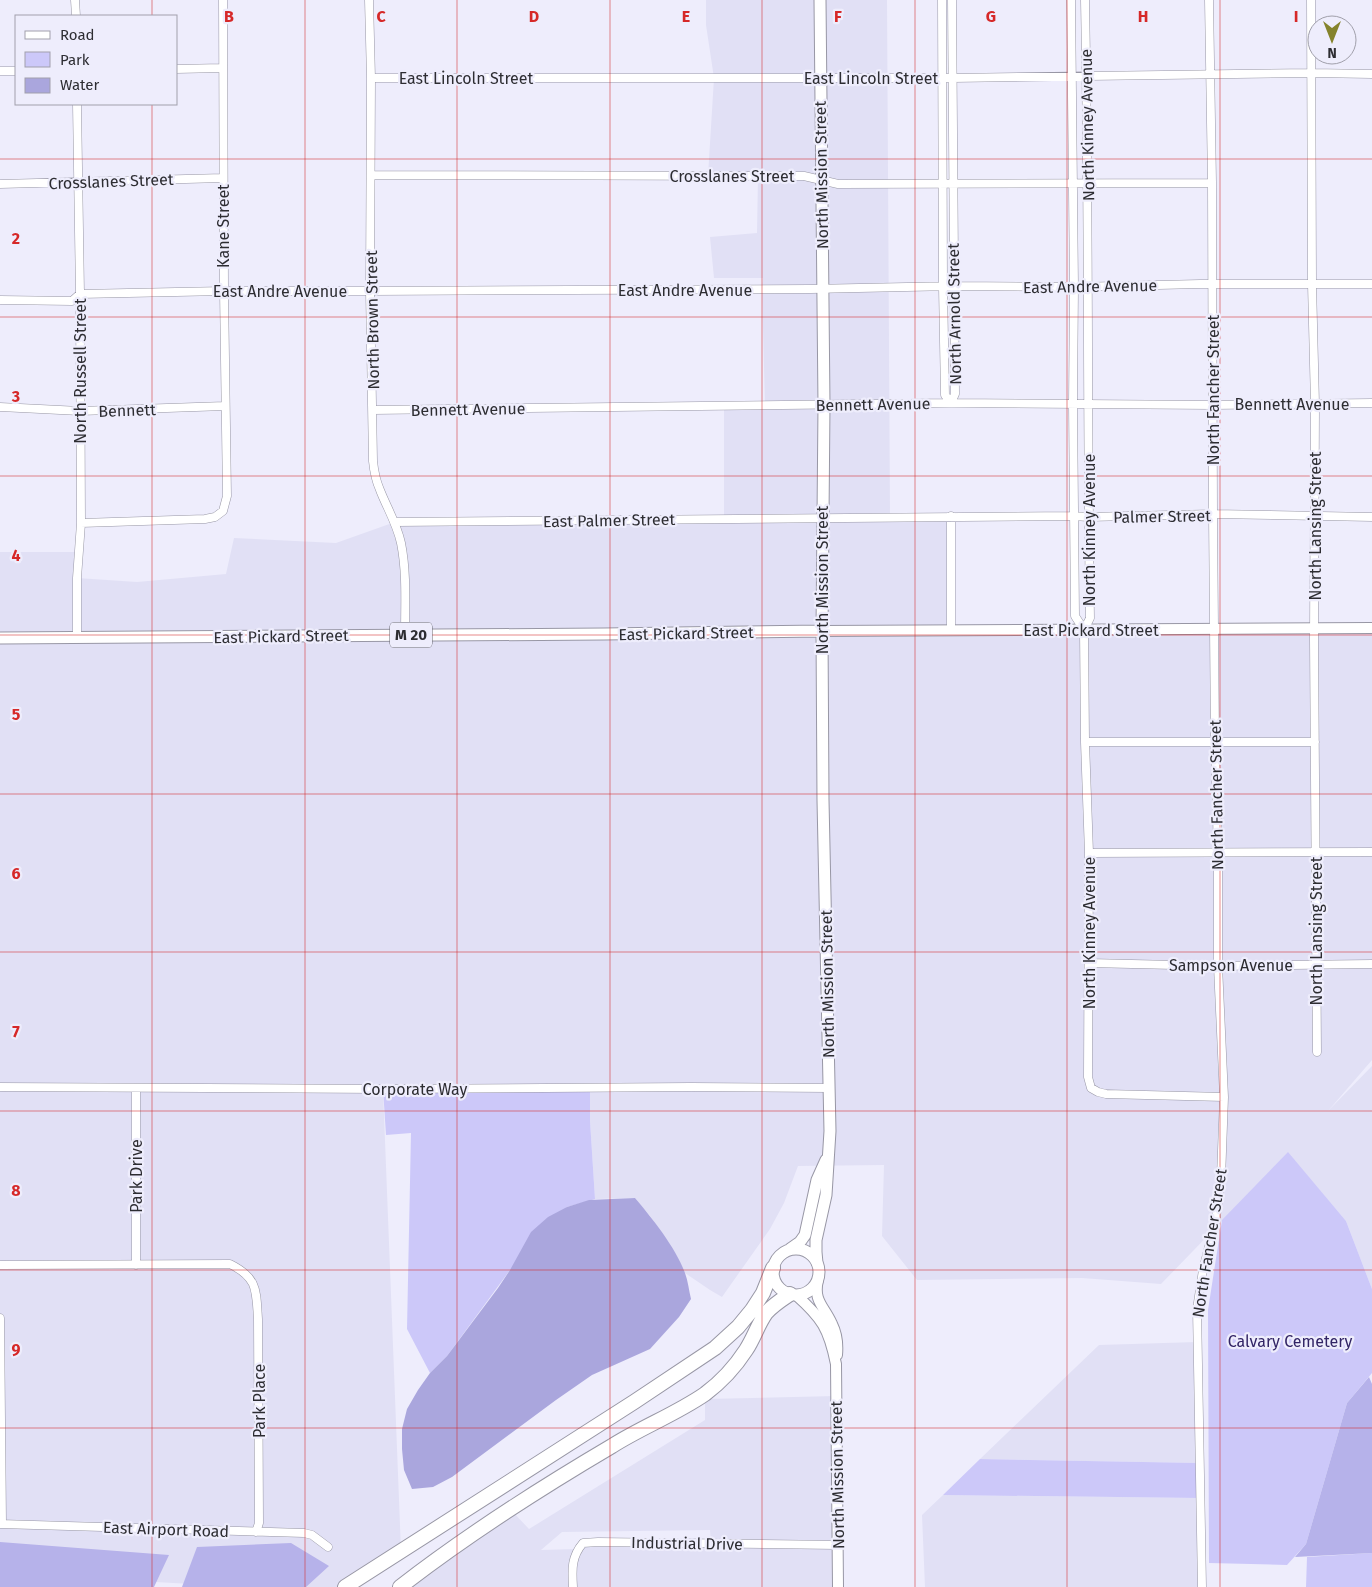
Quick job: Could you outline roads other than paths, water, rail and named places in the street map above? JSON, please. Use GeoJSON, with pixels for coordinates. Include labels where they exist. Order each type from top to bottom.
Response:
{"type":"FeatureCollection","features":[{"type":"Feature","properties":{"kind":"highway"},"geometry":{"type":"LineString","coordinates":[[345,1587],[715,1348],[738,1327],[752,1310],[763,1293],[773,1268]]}},
{"type":"Feature","properties":{"kind":"highway"},"geometry":{"type":"LineString","coordinates":[[400,1587],[441,1555],[510,1509],[612,1445],[704,1394],[723,1379],[738,1362],[766,1314],[773,1306],[793,1295]]}},
{"type":"Feature","properties":{"kind":"main road","name":"North Mission Street"},"geometry":{"type":"LineString","coordinates":[[820,0],[824,405],[822,518],[823,803],[830,1138],[827,1159],[826,1195],[816,1240],[819,1271],[816,1295],[832,1322],[838,1340],[836,1364],[838,1587]]}},
{"type":"Feature","properties":{"kind":"main road","name":"East Pickard Street"},"geometry":{"type":"LineString","coordinates":[[0,638],[1372,628]]}},
{"type":"Feature","properties":{"kind":"main road","name":"North Mission Street"},"geometry":{"type":"LineString","coordinates":[[827,1159],[816,1180],[805,1235],[800,1242],[778,1256],[773,1268],[773,1276],[776,1284],[782,1291],[793,1295],[816,1313],[824,1324],[836,1364]]}},
{"type":"Feature","properties":{"kind":"main road"},"geometry":{"type":"LineString","coordinates":[[789,1249],[797,1248],[806,1251],[818,1263]]}},
{"type":"Feature","properties":{"kind":"main road"},"geometry":{"type":"LineString","coordinates":[[793,1295],[810,1290],[818,1280]]}},
{"type":"Feature","properties":{"kind":"street"},"geometry":{"type":"LineString","coordinates":[[76,0],[76,15]]}},
{"type":"Feature","properties":{"kind":"street","name":"Kane Street"},"geometry":{"type":"LineString","coordinates":[[81,523],[205,519],[214,517],[223,511],[226,496],[222,0]]}},
{"type":"Feature","properties":{"kind":"street","name":"North Brown Street"},"geometry":{"type":"LineString","coordinates":[[369,0],[371,78],[370,291],[373,460],[375,477],[395,522],[401,542],[404,561],[405,635]]}},
{"type":"Feature","properties":{"kind":"street","name":"North Arnold Street"},"geometry":{"type":"LineString","coordinates":[[942,0],[945,395],[951,403],[955,394],[952,0]]}},
{"type":"Feature","properties":{"kind":"street"},"geometry":{"type":"LineString","coordinates":[[1071,0],[1076,616],[1084,630]]}},
{"type":"Feature","properties":{"kind":"street","name":"North Kinney Avenue"},"geometry":{"type":"LineString","coordinates":[[1085,0],[1088,183],[1088,517],[1090,618],[1084,630],[1085,742],[1089,853],[1088,1077],[1091,1088],[1106,1094],[1224,1097]]}},
{"type":"Feature","properties":{"kind":"street","name":"North Fancher Street"},"geometry":{"type":"LineString","coordinates":[[1202,1587],[1197,1309],[1203,1270],[1216,1218],[1221,1178],[1224,1097],[1218,966],[1212,514],[1212,183],[1209,0]]}},
{"type":"Feature","properties":{"kind":"street","name":"North Lansing Street"},"geometry":{"type":"LineString","coordinates":[[1311,0],[1312,284],[1315,404],[1314,629],[1317,1052]]}},
{"type":"Feature","properties":{"kind":"street"},"geometry":{"type":"LineString","coordinates":[[178,69],[222,68]]}},
{"type":"Feature","properties":{"kind":"street"},"geometry":{"type":"LineString","coordinates":[[0,71],[15,71]]}},
{"type":"Feature","properties":{"kind":"street","name":"East Lincoln Street"},"geometry":{"type":"LineString","coordinates":[[371,78],[953,78],[1312,73],[1372,74]]}},
{"type":"Feature","properties":{"kind":"street","name":"North Russell Street"},"geometry":{"type":"LineString","coordinates":[[77,638],[77,578],[81,523],[78,105]]}},
{"type":"Feature","properties":{"kind":"street","name":"Crosslanes Street"},"geometry":{"type":"LineString","coordinates":[[371,175],[804,176],[838,184],[1212,183]]}},
{"type":"Feature","properties":{"kind":"street","name":"Crosslanes Street"},"geometry":{"type":"LineString","coordinates":[[0,184],[223,178]]}},
{"type":"Feature","properties":{"kind":"street","name":"East Andre Avenue"},"geometry":{"type":"LineString","coordinates":[[0,300],[72,300],[80,294],[224,291],[823,289],[954,286],[1074,287],[1212,284],[1372,284]]}},
{"type":"Feature","properties":{"kind":"street","name":"Bennett Avenue"},"geometry":{"type":"LineString","coordinates":[[373,410],[951,403],[1213,405],[1372,403]]}},
{"type":"Feature","properties":{"kind":"street","name":"Bennett"},"geometry":{"type":"LineString","coordinates":[[0,407],[80,411],[225,406]]}},
{"type":"Feature","properties":{"kind":"street","name":"Palmer Street"},"geometry":{"type":"LineString","coordinates":[[951,516],[1088,517],[1212,514],[1372,517]]}},
{"type":"Feature","properties":{"kind":"street"},"geometry":{"type":"LineString","coordinates":[[951,516],[951,630]]}},
{"type":"Feature","properties":{"kind":"street","name":"East Palmer Street"},"geometry":{"type":"LineString","coordinates":[[395,522],[951,516]]}},
{"type":"Feature","properties":{"kind":"street"},"geometry":{"type":"LineString","coordinates":[[1085,742],[1315,742]]}},
{"type":"Feature","properties":{"kind":"street"},"geometry":{"type":"LineString","coordinates":[[1089,853],[1372,852]]}},
{"type":"Feature","properties":{"kind":"street","name":"Sampson Avenue"},"geometry":{"type":"LineString","coordinates":[[1089,964],[1218,966],[1372,964]]}},
{"type":"Feature","properties":{"kind":"street","name":"Corporate Way"},"geometry":{"type":"LineString","coordinates":[[0,1087],[391,1089],[829,1088]]}},
{"type":"Feature","properties":{"kind":"street","name":"Park Drive"},"geometry":{"type":"LineString","coordinates":[[136,1088],[136,1265]]}},
{"type":"Feature","properties":{"kind":"street","name":"Park Place"},"geometry":{"type":"LineString","coordinates":[[136,1265],[230,1264],[246,1273],[254,1284],[257,1294],[258,1319],[259,1523],[256,1532]]}},
{"type":"Feature","properties":{"kind":"street"},"geometry":{"type":"LineString","coordinates":[[0,1265],[136,1265]]}},
{"type":"Feature","properties":{"kind":"street"},"geometry":{"type":"LineString","coordinates":[[0,1318],[1,1524]]}},
{"type":"Feature","properties":{"kind":"street","name":"East Airport Road"},"geometry":{"type":"LineString","coordinates":[[1,1524],[304,1533],[312,1535],[328,1547]]}},
{"type":"Feature","properties":{"kind":"street","name":"Industrial Drive"},"geometry":{"type":"LineString","coordinates":[[573,1587],[572,1563],[574,1556],[583,1543],[838,1545]]}},
{"type":"Feature","properties":{"kind":"water"},"geometry":{"type":"Polygon","coordinates":[[[635,1198],[670,1244],[685,1273],[691,1299],[679,1317],[650,1349],[592,1375],[452,1477],[433,1487],[412,1489],[404,1470],[402,1449],[402,1429],[407,1409],[430,1373],[447,1356],[498,1288],[531,1232],[548,1217],[567,1207],[589,1200],[635,1198]]]}},
{"type":"Feature","properties":{"kind":"park label","name":"Calvary Cemetery"},"geometry":{"type":"Point","coordinates":[1290,1341]}}]}
